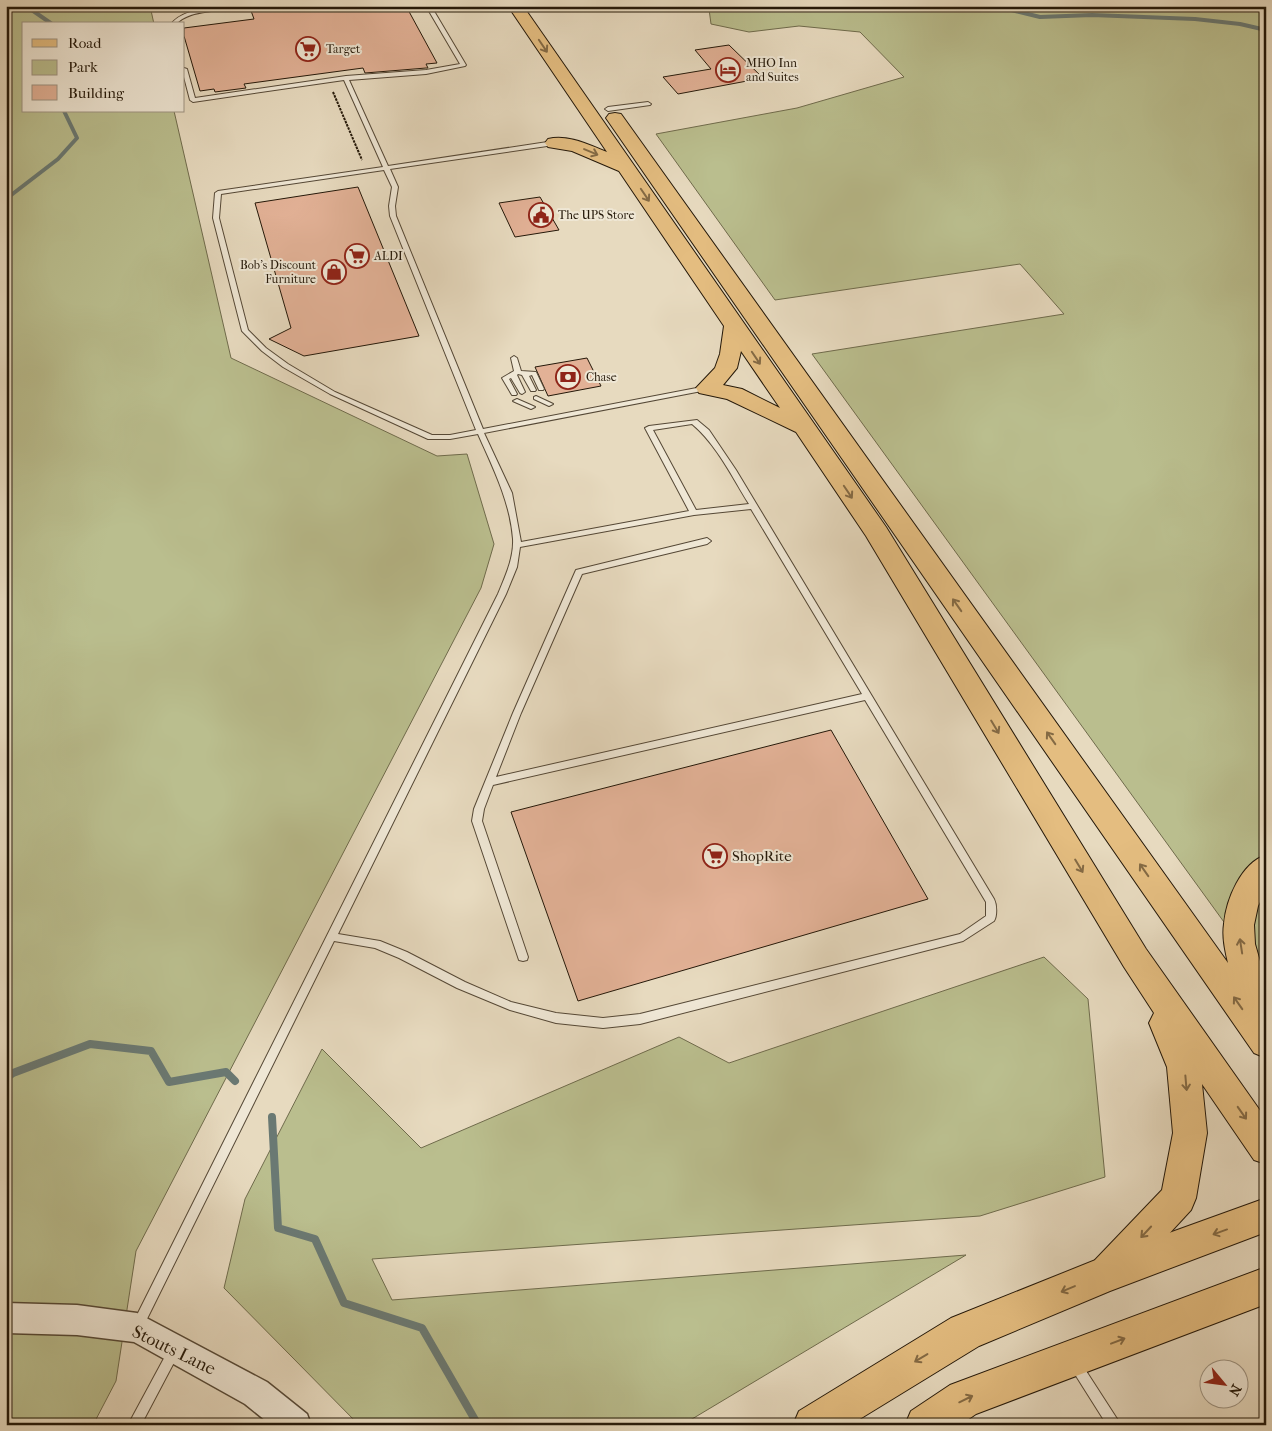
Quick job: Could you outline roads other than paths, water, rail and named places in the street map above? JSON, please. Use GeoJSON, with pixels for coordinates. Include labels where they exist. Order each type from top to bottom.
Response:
{"type":"FeatureCollection","features":[{"type":"Feature","properties":{"kind":"main road"},"geometry":{"type":"LineString","coordinates":[[515,6],[576,119],[626,167],[876,533],[1135,958],[1266,1148]]}},
{"type":"Feature","properties":{"kind":"main road"},"geometry":{"type":"LineString","coordinates":[[536,6],[1266,1043]]}},
{"type":"Feature","properties":{"kind":"main road"},"geometry":{"type":"LineString","coordinates":[[554,143],[576,119]]}},
{"type":"Feature","properties":{"kind":"main road"},"geometry":{"type":"LineString","coordinates":[[554,143],[576,146],[626,167]]}},
{"type":"Feature","properties":{"kind":"main road"},"geometry":{"type":"LineString","coordinates":[[707,388],[720,378],[729,365],[734,326]]}},
{"type":"Feature","properties":{"kind":"main road"},"geometry":{"type":"LineString","coordinates":[[707,388],[734,394],[804,428]]}},
{"type":"Feature","properties":{"kind":"main road"},"geometry":{"type":"LineString","coordinates":[[1266,867],[1254,880],[1242,903],[1238,929],[1242,956],[1266,1026]]}},
{"type":"Feature","properties":{"kind":"main road"},"geometry":{"type":"LineString","coordinates":[[1108,1273],[1178,1198],[1190,1133],[1184,1067],[1135,958]]}},
{"type":"Feature","properties":{"kind":"main road"},"geometry":{"type":"LineString","coordinates":[[813,1425],[965,1332],[1108,1273],[1266,1215]]}},
{"type":"Feature","properties":{"kind":"main road"},"geometry":{"type":"LineString","coordinates":[[925,1425],[964,1399],[1266,1286]]}},
{"type":"Feature","properties":{"kind":"street","name":"Stouts Lane"},"geometry":{"type":"LineString","coordinates":[[6,1318],[77,1320],[137,1328],[256,1393],[296,1425]]}},
{"type":"Feature","properties":{"kind":"lane"},"geometry":{"type":"LineString","coordinates":[[175,22],[181,16],[193,12],[228,6]]}},
{"type":"Feature","properties":{"kind":"lane"},"geometry":{"type":"LineString","coordinates":[[185,72],[193,100],[346,78],[407,74],[463,65],[428,6]]}},
{"type":"Feature","properties":{"kind":"lane"},"geometry":{"type":"LineString","coordinates":[[137,1328],[334,937],[502,594],[513,567],[516,545],[514,514],[508,492],[480,431],[393,216],[392,206],[395,187],[346,78]]}},
{"type":"Feature","properties":{"kind":"lane"},"geometry":{"type":"LineString","coordinates":[[608,109],[648,104]]}},
{"type":"Feature","properties":{"kind":"lane"},"geometry":{"type":"LineString","coordinates":[[554,143],[218,193],[216,218],[246,331],[257,344],[304,378],[431,437],[450,437],[707,388]]}},
{"type":"Feature","properties":{"kind":"lane"},"geometry":{"type":"LineString","coordinates":[[514,358],[522,392]]}},
{"type":"Feature","properties":{"kind":"lane"},"geometry":{"type":"LineString","coordinates":[[514,394],[505,378],[519,374],[534,372],[541,388]]}},
{"type":"Feature","properties":{"kind":"lane"},"geometry":{"type":"LineString","coordinates":[[519,374],[533,390]]}},
{"type":"Feature","properties":{"kind":"lane"},"geometry":{"type":"LineString","coordinates":[[536,398],[553,403],[545,396]]}},
{"type":"Feature","properties":{"kind":"lane"},"geometry":{"type":"LineString","coordinates":[[526,399],[540,406]]}},
{"type":"Feature","properties":{"kind":"lane"},"geometry":{"type":"LineString","coordinates":[[517,401],[531,408]]}},
{"type":"Feature","properties":{"kind":"lane"},"geometry":{"type":"LineString","coordinates":[[334,937],[385,948],[404,955],[461,986],[510,1006],[556,1018],[603,1022],[640,1019],[963,937],[991,918],[991,902],[753,506],[706,432],[694,422],[649,428],[694,513]]}},
{"type":"Feature","properties":{"kind":"lane"},"geometry":{"type":"LineString","coordinates":[[516,545],[694,513],[753,506]]}},
{"type":"Feature","properties":{"kind":"lane"},"geometry":{"type":"LineString","coordinates":[[523,957],[477,821],[479,809],[517,713],[579,572],[707,541]]}},
{"type":"Feature","properties":{"kind":"lane"},"geometry":{"type":"LineString","coordinates":[[490,782],[866,696]]}},
{"type":"Feature","properties":{"kind":"lane"},"geometry":{"type":"LineString","coordinates":[[134,1425],[176,1349]]}},
{"type":"Feature","properties":{"kind":"lane"},"geometry":{"type":"LineString","coordinates":[[1071,1358],[1115,1425]]}},
{"type":"Feature","properties":{"kind":"waterway"},"geometry":{"type":"LineString","coordinates":[[26,6],[49,22]]}},
{"type":"Feature","properties":{"kind":"waterway"},"geometry":{"type":"LineString","coordinates":[[995,6],[1040,17],[1092,15],[1195,19],[1240,24],[1266,30]]}},
{"type":"Feature","properties":{"kind":"waterway"},"geometry":{"type":"LineString","coordinates":[[6,199],[58,159],[77,138],[64,112]]}},
{"type":"Feature","properties":{"kind":"waterway"},"geometry":{"type":"LineString","coordinates":[[6,1078],[13,1073],[90,1044],[151,1051],[169,1082],[226,1072],[235,1081]]}},
{"type":"Feature","properties":{"kind":"waterway"},"geometry":{"type":"LineString","coordinates":[[272,1117],[278,1228],[315,1239],[344,1303],[422,1328],[478,1425]]}},
{"type":"Feature","properties":{"kind":"place","name":"Target"},"geometry":{"type":"Point","coordinates":[308,49]}},
{"type":"Feature","properties":{"kind":"place","name":"MHO Inn and Suites"},"geometry":{"type":"Point","coordinates":[728,70]}},
{"type":"Feature","properties":{"kind":"place","name":"The UPS Store"},"geometry":{"type":"Point","coordinates":[541,215]}},
{"type":"Feature","properties":{"kind":"place","name":"ALDI"},"geometry":{"type":"Point","coordinates":[357,256]}},
{"type":"Feature","properties":{"kind":"place","name":"Bob's Discount Furniture"},"geometry":{"type":"Point","coordinates":[334,272]}},
{"type":"Feature","properties":{"kind":"place","name":"Chase"},"geometry":{"type":"Point","coordinates":[568,377]}},
{"type":"Feature","properties":{"kind":"place","name":"ShopRite"},"geometry":{"type":"Point","coordinates":[715,856]}}]}
